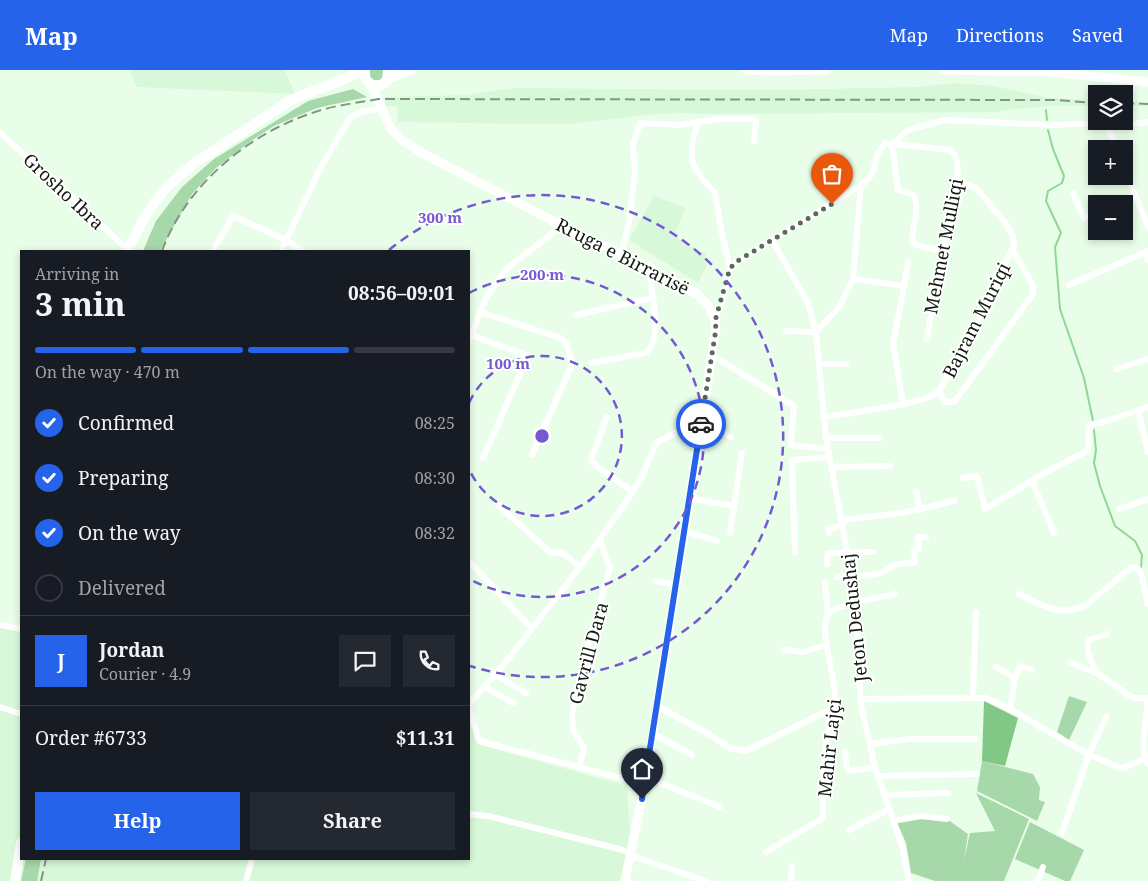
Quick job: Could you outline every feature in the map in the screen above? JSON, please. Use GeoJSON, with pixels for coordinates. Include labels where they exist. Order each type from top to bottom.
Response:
{"type":"FeatureCollection","features":[{"type":"Feature","properties":{"kind":"main road"},"geometry":{"type":"LineString","coordinates":[[128,250],[154,203],[167,187],[192,164],[291,100],[363,70],[365,79],[370,84]]}},
{"type":"Feature","properties":{"kind":"main road"},"geometry":{"type":"LineString","coordinates":[[325,87],[349,82],[378,86],[387,77],[412,70]]}},
{"type":"Feature","properties":{"kind":"main road"},"geometry":{"type":"LineString","coordinates":[[14,881],[20,848]]}},
{"type":"Feature","properties":{"kind":"street"},"geometry":{"type":"LineString","coordinates":[[746,70],[826,70]]}},
{"type":"Feature","properties":{"kind":"street"},"geometry":{"type":"LineString","coordinates":[[943,70],[1100,73],[1148,82]]}},
{"type":"Feature","properties":{"kind":"street"},"geometry":{"type":"LineString","coordinates":[[282,250],[321,167],[350,118],[355,114],[381,106],[387,77]]}},
{"type":"Feature","properties":{"kind":"street","name":"Rruga e Birrarisë"},"geometry":{"type":"LineString","coordinates":[[370,84],[391,129],[407,144],[697,294],[708,305],[715,321]]}},
{"type":"Feature","properties":{"kind":"street"},"geometry":{"type":"LineString","coordinates":[[621,254],[633,195],[635,172],[633,144],[637,127],[640,123],[680,125],[717,119],[753,119],[756,121],[754,141]]}},
{"type":"Feature","properties":{"kind":"street"},"geometry":{"type":"LineString","coordinates":[[730,268],[739,260],[861,186],[870,178],[875,168],[878,153],[885,143],[892,143],[908,130],[945,120],[1052,125],[1088,124]]}},
{"type":"Feature","properties":{"kind":"street"},"geometry":{"type":"LineString","coordinates":[[1133,124],[1148,122]]}},
{"type":"Feature","properties":{"kind":"street"},"geometry":{"type":"LineString","coordinates":[[625,881],[646,777],[716,329],[715,321],[730,268],[715,193],[703,180],[692,159],[692,143],[698,123]]}},
{"type":"Feature","properties":{"kind":"street","name":"Grosho Ibra"},"geometry":{"type":"LineString","coordinates":[[0,133],[66,191],[127,250]]}},
{"type":"Feature","properties":{"kind":"street"},"geometry":{"type":"LineString","coordinates":[[892,143],[898,190],[914,195],[916,199],[916,217],[912,241],[916,245],[941,251]]}},
{"type":"Feature","properties":{"kind":"street","name":"Mehmet Mulliqi"},"geometry":{"type":"LineString","coordinates":[[892,143],[950,150],[955,154],[958,172],[941,251],[927,339]]}},
{"type":"Feature","properties":{"kind":"street","name":"Bajram Muriqi"},"geometry":{"type":"LineString","coordinates":[[823,417],[903,404],[931,397],[939,391],[977,322],[1014,245],[1014,236],[1004,221],[976,188],[956,181]]}},
{"type":"Feature","properties":{"kind":"street"},"geometry":{"type":"LineString","coordinates":[[1131,185],[1148,227]]}},
{"type":"Feature","properties":{"kind":"street"},"geometry":{"type":"LineString","coordinates":[[786,331],[816,332],[840,306],[853,279],[861,186]]}},
{"type":"Feature","properties":{"kind":"street"},"geometry":{"type":"LineString","coordinates":[[1073,194],[1084,218],[1088,216]]}},
{"type":"Feature","properties":{"kind":"street"},"geometry":{"type":"LineString","coordinates":[[214,250],[234,216],[286,240],[301,250]]}},
{"type":"Feature","properties":{"kind":"street"},"geometry":{"type":"LineString","coordinates":[[483,458],[528,356],[470,338],[480,312],[494,286],[510,264],[548,237],[561,225]]}},
{"type":"Feature","properties":{"kind":"street","name":"Jeton Dedushaj"},"geometry":{"type":"LineString","coordinates":[[772,240],[808,303],[816,332],[827,449],[832,467],[856,603],[861,699],[878,776],[903,849],[909,881]]}},
{"type":"Feature","properties":{"kind":"street","name":"Bajram Muriqi"},"geometry":{"type":"LineString","coordinates":[[939,391],[946,402],[955,401],[1033,294],[1033,286],[1012,249]]}},
{"type":"Feature","properties":{"kind":"street"},"geometry":{"type":"LineString","coordinates":[[1069,285],[1147,251],[1148,260]]}},
{"type":"Feature","properties":{"kind":"street"},"geometry":{"type":"LineString","coordinates":[[903,404],[893,344],[908,262]]}},
{"type":"Feature","properties":{"kind":"street"},"geometry":{"type":"LineString","coordinates":[[591,363],[650,351],[654,337],[648,267]]}},
{"type":"Feature","properties":{"kind":"street"},"geometry":{"type":"LineString","coordinates":[[853,279],[904,286]]}},
{"type":"Feature","properties":{"kind":"street"},"geometry":{"type":"LineString","coordinates":[[576,315],[652,298]]}},
{"type":"Feature","properties":{"kind":"street"},"geometry":{"type":"LineString","coordinates":[[480,312],[561,338],[567,344],[572,364],[532,455]]}},
{"type":"Feature","properties":{"kind":"street"},"geometry":{"type":"LineString","coordinates":[[712,354],[794,406],[791,445],[827,449]]}},
{"type":"Feature","properties":{"kind":"street"},"geometry":{"type":"LineString","coordinates":[[1116,369],[1148,358]]}},
{"type":"Feature","properties":{"kind":"street"},"geometry":{"type":"LineString","coordinates":[[820,364],[846,364]]}},
{"type":"Feature","properties":{"kind":"street"},"geometry":{"type":"LineString","coordinates":[[963,478],[977,476],[985,509],[1087,450],[1090,445],[1089,425],[1102,423],[1148,407]]}},
{"type":"Feature","properties":{"kind":"street"},"geometry":{"type":"LineString","coordinates":[[1138,410],[1148,452]]}},
{"type":"Feature","properties":{"kind":"street"},"geometry":{"type":"LineString","coordinates":[[470,704],[496,675],[600,539],[642,478],[656,443],[678,432],[703,412]]}},
{"type":"Feature","properties":{"kind":"street"},"geometry":{"type":"LineString","coordinates":[[607,417],[591,460],[596,466],[633,492]]}},
{"type":"Feature","properties":{"kind":"street"},"geometry":{"type":"LineString","coordinates":[[701,424],[731,438]]}},
{"type":"Feature","properties":{"kind":"street"},"geometry":{"type":"LineString","coordinates":[[826,438],[880,438]]}},
{"type":"Feature","properties":{"kind":"street"},"geometry":{"type":"LineString","coordinates":[[730,533],[742,453]]}},
{"type":"Feature","properties":{"kind":"street"},"geometry":{"type":"LineString","coordinates":[[795,552],[792,460],[829,457]]}},
{"type":"Feature","properties":{"kind":"street"},"geometry":{"type":"LineString","coordinates":[[832,467],[890,466]]}},
{"type":"Feature","properties":{"kind":"street"},"geometry":{"type":"LineString","coordinates":[[1032,481],[1054,534]]}},
{"type":"Feature","properties":{"kind":"street"},"geometry":{"type":"LineString","coordinates":[[916,492],[920,510]]}},
{"type":"Feature","properties":{"kind":"street"},"geometry":{"type":"LineString","coordinates":[[690,498],[734,506]]}},
{"type":"Feature","properties":{"kind":"street"},"geometry":{"type":"LineString","coordinates":[[1119,509],[1148,499]]}},
{"type":"Feature","properties":{"kind":"street"},"geometry":{"type":"LineString","coordinates":[[829,533],[828,529],[842,523],[920,510],[954,500]]}},
{"type":"Feature","properties":{"kind":"street"},"geometry":{"type":"LineString","coordinates":[[498,505],[551,553],[561,552],[580,566]]}},
{"type":"Feature","properties":{"kind":"street"},"geometry":{"type":"LineString","coordinates":[[684,531],[717,541]]}},
{"type":"Feature","properties":{"kind":"street"},"geometry":{"type":"LineString","coordinates":[[837,577],[852,577],[884,572],[893,565],[915,562],[914,550],[919,549],[918,538],[926,537]]}},
{"type":"Feature","properties":{"kind":"street","name":"Gavrill Dara"},"geometry":{"type":"LineString","coordinates":[[579,767],[584,749],[573,730],[572,715],[583,662],[610,568],[600,539]]}},
{"type":"Feature","properties":{"kind":"street"},"geometry":{"type":"LineString","coordinates":[[827,564],[828,553],[873,552]]}},
{"type":"Feature","properties":{"kind":"street"},"geometry":{"type":"LineString","coordinates":[[470,562],[531,628]]}},
{"type":"Feature","properties":{"kind":"street"},"geometry":{"type":"LineString","coordinates":[[1019,594],[1049,609],[1063,611],[1079,608],[1086,605],[1134,567],[1138,568],[1141,574],[1148,604]]}},
{"type":"Feature","properties":{"kind":"street"},"geometry":{"type":"LineString","coordinates":[[656,581],[676,585]]}},
{"type":"Feature","properties":{"kind":"street","name":"Mahir Lajçi"},"geometry":{"type":"LineString","coordinates":[[766,852],[823,818],[822,786],[828,729],[835,692],[826,645],[828,614],[826,582]]}},
{"type":"Feature","properties":{"kind":"street"},"geometry":{"type":"LineString","coordinates":[[828,614],[831,611],[856,603],[895,594]]}},
{"type":"Feature","properties":{"kind":"street"},"geometry":{"type":"LineString","coordinates":[[973,698],[976,612]]}},
{"type":"Feature","properties":{"kind":"street"},"geometry":{"type":"LineString","coordinates":[[0,626],[20,629]]}},
{"type":"Feature","properties":{"kind":"street"},"geometry":{"type":"LineString","coordinates":[[1097,673],[1087,648],[1087,643],[1089,640],[1107,634]]}},
{"type":"Feature","properties":{"kind":"street"},"geometry":{"type":"LineString","coordinates":[[784,650],[803,652],[826,645]]}},
{"type":"Feature","properties":{"kind":"street"},"geometry":{"type":"LineString","coordinates":[[861,699],[986,698],[1010,709],[1089,754],[1120,768],[1146,761],[1148,698],[1132,698],[1097,673],[1070,663]]}},
{"type":"Feature","properties":{"kind":"street"},"geometry":{"type":"LineString","coordinates":[[1010,709],[1015,678],[1020,666],[1032,670]]}},
{"type":"Feature","properties":{"kind":"street"},"geometry":{"type":"LineString","coordinates":[[996,667],[1015,678]]}},
{"type":"Feature","properties":{"kind":"street"},"geometry":{"type":"LineString","coordinates":[[496,675],[526,693]]}},
{"type":"Feature","properties":{"kind":"street"},"geometry":{"type":"LineString","coordinates":[[485,687],[513,703]]}},
{"type":"Feature","properties":{"kind":"street"},"geometry":{"type":"LineString","coordinates":[[656,706],[705,732],[730,748],[746,751],[833,708]]}},
{"type":"Feature","properties":{"kind":"street"},"geometry":{"type":"LineString","coordinates":[[0,707],[20,714]]}},
{"type":"Feature","properties":{"kind":"street"},"geometry":{"type":"LineString","coordinates":[[470,709],[479,741],[628,780],[638,791],[642,799]]}},
{"type":"Feature","properties":{"kind":"street"},"geometry":{"type":"LineString","coordinates":[[1062,833],[1089,754],[1106,717]]}},
{"type":"Feature","properties":{"kind":"street"},"geometry":{"type":"LineString","coordinates":[[652,733],[692,755]]}},
{"type":"Feature","properties":{"kind":"street"},"geometry":{"type":"LineString","coordinates":[[870,744],[910,739],[975,739]]}},
{"type":"Feature","properties":{"kind":"street"},"geometry":{"type":"LineString","coordinates":[[845,752],[847,768],[851,771],[876,767]]}},
{"type":"Feature","properties":{"kind":"street"},"geometry":{"type":"LineString","coordinates":[[878,776],[977,774]]}},
{"type":"Feature","properties":{"kind":"street"},"geometry":{"type":"LineString","coordinates":[[628,780],[640,776],[646,777],[720,807]]}},
{"type":"Feature","properties":{"kind":"street"},"geometry":{"type":"LineString","coordinates":[[885,795],[948,792]]}},
{"type":"Feature","properties":{"kind":"street"},"geometry":{"type":"LineString","coordinates":[[849,830],[889,809]]}},
{"type":"Feature","properties":{"kind":"street"},"geometry":{"type":"LineString","coordinates":[[470,814],[488,816],[623,850],[706,881]]}},
{"type":"Feature","properties":{"kind":"street"},"geometry":{"type":"LineString","coordinates":[[893,821],[921,816],[948,819]]}},
{"type":"Feature","properties":{"kind":"street"},"geometry":{"type":"LineString","coordinates":[[246,881],[252,860]]}},
{"type":"Feature","properties":{"kind":"street"},"geometry":{"type":"LineString","coordinates":[[792,866],[792,881]]}},
{"type":"Feature","properties":{"kind":"street"},"geometry":{"type":"LineString","coordinates":[[1038,881],[1043,867]]}},
{"type":"Feature","properties":{"kind":"shaded area"},"geometry":{"type":"Polygon","coordinates":[[[130,70],[285,70],[295,94],[136,87],[130,70]]]}},
{"type":"Feature","properties":{"kind":"shaded area"},"geometry":{"type":"Polygon","coordinates":[[[370,70],[383,70],[383,77],[380,80],[374,80],[370,77],[370,70]]]}},
{"type":"Feature","properties":{"kind":"shaded area"},"geometry":{"type":"Polygon","coordinates":[[[955,83],[993,86],[1050,98],[1088,100],[1088,106],[1049,106],[997,112],[682,113],[654,114],[570,124],[521,124],[398,122],[397,106],[385,106],[385,97],[467,95],[514,88],[769,90],[916,87],[955,83]]]}},
{"type":"Feature","properties":{"kind":"shaded area"},"geometry":{"type":"Polygon","coordinates":[[[353,89],[367,97],[317,108],[274,126],[251,141],[216,168],[192,194],[161,250],[143,250],[156,221],[182,187],[214,159],[308,101],[353,89]]]}},
{"type":"Feature","properties":{"kind":"shaded area"},"geometry":{"type":"Polygon","coordinates":[[[1133,101],[1148,102],[1148,106],[1133,106],[1133,101]]]}},
{"type":"Feature","properties":{"kind":"shaded area"},"geometry":{"type":"Polygon","coordinates":[[[654,196],[686,208],[673,236],[705,253],[708,262],[698,283],[629,240],[654,196]]]}},
{"type":"Feature","properties":{"kind":"shaded area"},"geometry":{"type":"Polygon","coordinates":[[[0,625],[20,629],[20,860],[470,860],[470,719],[478,744],[627,786],[631,854],[625,881],[0,881],[0,625]]]}},
{"type":"Feature","properties":{"kind":"shaded area"},"geometry":{"type":"Polygon","coordinates":[[[1069,696],[1087,702],[1069,740],[1057,732],[1069,696]]]}},
{"type":"Feature","properties":{"kind":"shaded area"},"geometry":{"type":"Polygon","coordinates":[[[982,761],[1033,774],[1040,787],[1039,800],[1045,802],[1037,821],[977,791],[982,761]]]}},
{"type":"Feature","properties":{"kind":"shaded area"},"geometry":{"type":"Polygon","coordinates":[[[976,793],[1029,819],[1004,881],[935,881],[911,873],[906,843],[896,820],[911,818],[947,819],[968,834],[964,860],[970,833],[995,831],[976,793]]]}},
{"type":"Feature","properties":{"kind":"shaded area"},"geometry":{"type":"Polygon","coordinates":[[[1030,822],[1084,850],[1070,881],[1065,881],[1015,859],[1030,822]]]}},
{"type":"Feature","properties":{"kind":"shaded area"},"geometry":{"type":"Polygon","coordinates":[[[26,860],[41,860],[37,881],[21,881],[26,860]]]}},
{"type":"Feature","properties":{"kind":"green space"},"geometry":{"type":"Polygon","coordinates":[[[984,701],[1018,718],[1005,766],[982,761],[984,701]]]}},
{"type":"Feature","properties":{"kind":"waterway"},"geometry":{"type":"LineString","coordinates":[[1046,110],[1047,120]]}},
{"type":"Feature","properties":{"kind":"waterway"},"geometry":{"type":"LineString","coordinates":[[1048,130],[1053,149],[1064,176],[1062,183],[1048,191],[1046,201],[1061,233],[1055,247],[1060,309],[1084,378],[1093,421]]}},
{"type":"Feature","properties":{"kind":"waterway"},"geometry":{"type":"LineString","coordinates":[[1094,430],[1096,450],[1094,463],[1100,486],[1115,526],[1135,541],[1142,555],[1141,568]]}},
{"type":"Feature","properties":{"kind":"railway"},"geometry":{"type":"LineString","coordinates":[[162,250],[173,227],[187,204],[223,165],[244,148],[290,121],[338,106],[378,99],[1057,100],[1088,102]]}},
{"type":"Feature","properties":{"kind":"railway"},"geometry":{"type":"LineString","coordinates":[[1133,103],[1148,104]]}},
{"type":"Feature","properties":{"kind":"railway"},"geometry":{"type":"LineString","coordinates":[[41,881],[46,860]]}},
{"type":"Feature","properties":{"kind":"way so far"},"geometry":{"type":"LineString","coordinates":[[701,424],[716,329],[715,321],[724,295],[730,268],[739,260],[832,204]]}},
{"type":"Feature","properties":{"kind":"route"},"geometry":{"type":"LineString","coordinates":[[642,799],[701,424]]}}]}
